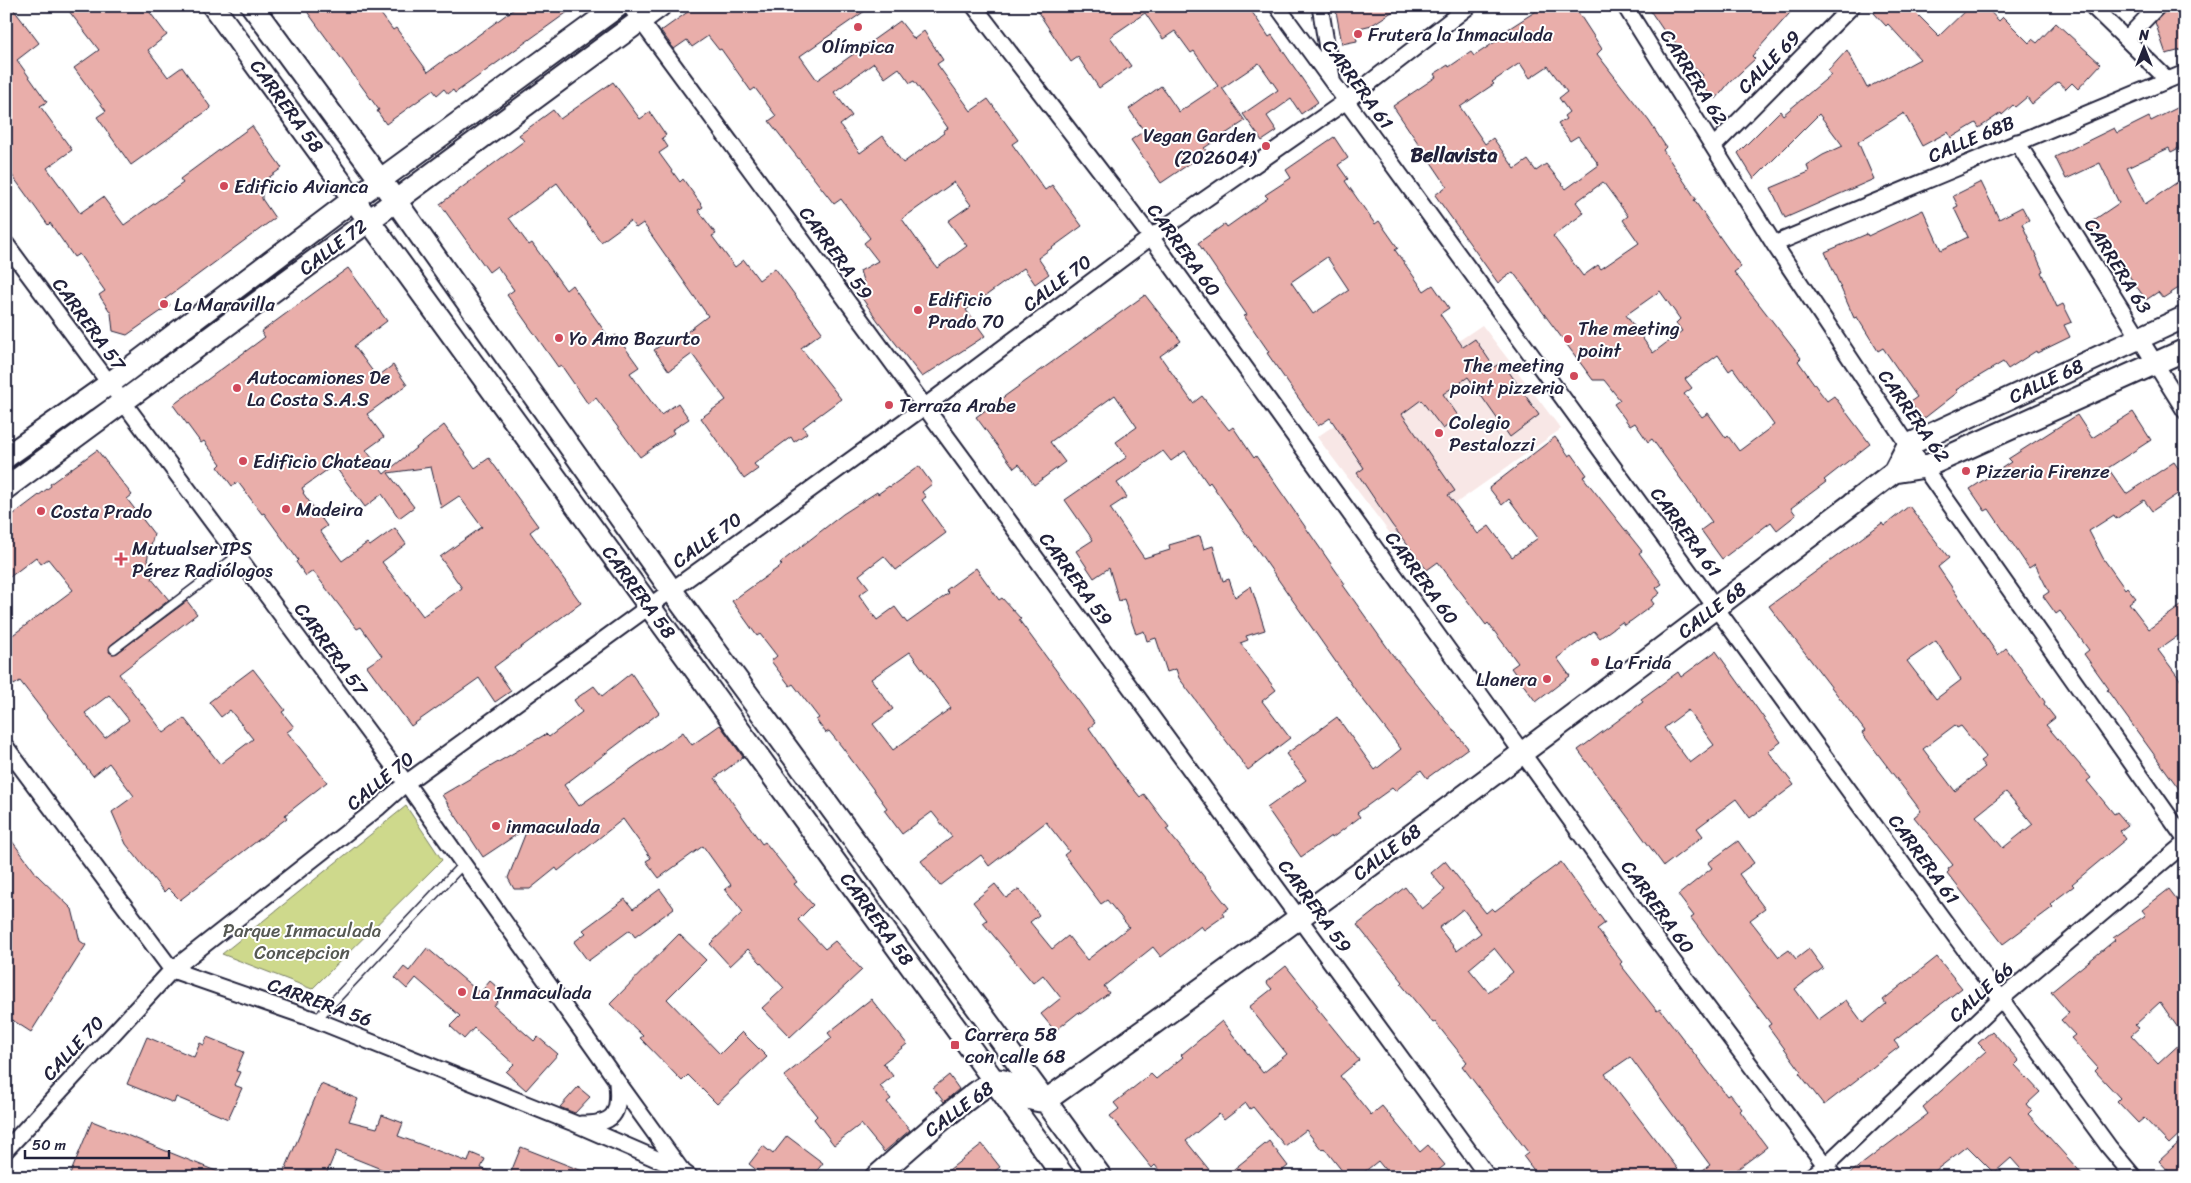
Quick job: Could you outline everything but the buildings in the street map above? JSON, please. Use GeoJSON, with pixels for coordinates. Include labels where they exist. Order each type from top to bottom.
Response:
{"type":"FeatureCollection","features":[{"type":"Feature","properties":{"kind":"street","name":"CARRERA 58"},"geometry":{"type":"LineString","coordinates":[[213,6],[870,907],[993,1081],[1064,1177]]}},
{"type":"Feature","properties":{"kind":"street","name":"CARRERA 58"},"geometry":{"type":"LineString","coordinates":[[252,6],[396,200],[672,591],[1101,1177]]}},
{"type":"Feature","properties":{"kind":"street","name":"CALLE 72"},"geometry":{"type":"LineString","coordinates":[[6,457],[109,384],[355,199],[618,6]]}},
{"type":"Feature","properties":{"kind":"street","name":"CALLE 72"},"geometry":{"type":"LineString","coordinates":[[6,488],[396,200],[635,14],[660,6]]}},
{"type":"Feature","properties":{"kind":"street","name":"CARRERA 60"},"geometry":{"type":"LineString","coordinates":[[974,6],[1151,237],[1654,936],[1829,1171]]}},
{"type":"Feature","properties":{"kind":"street","name":"CARRERA 61"},"geometry":{"type":"LineString","coordinates":[[1277,6],[2109,1147],[2134,1177]]}},
{"type":"Feature","properties":{"kind":"street"},"geometry":{"type":"LineString","coordinates":[[1320,6],[1333,82]]}},
{"type":"Feature","properties":{"kind":"street","name":"CALLE 70"},"geometry":{"type":"LineString","coordinates":[[6,1150],[172,970],[371,814],[406,783],[924,407],[1151,237],[1346,101],[1469,6]]}},
{"type":"Feature","properties":{"kind":"street","name":"CARRERA 62"},"geometry":{"type":"LineString","coordinates":[[1625,6],[1774,244],[1908,445],[2185,839]]}},
{"type":"Feature","properties":{"kind":"street","name":"CALLE 69"},"geometry":{"type":"LineString","coordinates":[[1714,146],[1852,6]]}},
{"type":"Feature","properties":{"kind":"street"},"geometry":{"type":"LineString","coordinates":[[2092,6],[2168,80]]}},
{"type":"Feature","properties":{"kind":"street"},"geometry":{"type":"LineString","coordinates":[[2127,38],[2158,6]]}},
{"type":"Feature","properties":{"kind":"street","name":"CARRERA 59"},"geometry":{"type":"LineString","coordinates":[[635,14],[1488,1177]]}},
{"type":"Feature","properties":{"kind":"street","name":"CALLE 68B"},"geometry":{"type":"LineString","coordinates":[[1774,244],[2185,73]]}},
{"type":"Feature","properties":{"kind":"street","name":"CARRERA 63"},"geometry":{"type":"LineString","coordinates":[[2017,142],[2185,411]]}},
{"type":"Feature","properties":{"kind":"street","name":"CARRERA 57"},"geometry":{"type":"LineString","coordinates":[[6,244],[122,403],[406,783],[617,1081],[686,1174]]}},
{"type":"Feature","properties":{"kind":"street","name":"CALLE 68"},"geometry":{"type":"LineString","coordinates":[[876,1177],[932,1127],[993,1081],[1006,1082],[1030,1100],[1045,1101],[1298,918],[1717,607],[1894,472],[1908,445],[2185,317]]}},
{"type":"Feature","properties":{"kind":"street","name":"CALLE 68"},"geometry":{"type":"LineString","coordinates":[[1894,472],[1925,467],[2185,350]]}},
{"type":"Feature","properties":{"kind":"street"},"geometry":{"type":"LineString","coordinates":[[6,747],[172,970]]}},
{"type":"Feature","properties":{"kind":"street","name":"CALLE 66"},"geometry":{"type":"LineString","coordinates":[[1810,1177],[1829,1171],[2001,999],[2185,843]]}},
{"type":"Feature","properties":{"kind":"street","name":"CARRERA 56"},"geometry":{"type":"LineString","coordinates":[[172,970],[316,1020],[576,1124],[686,1174]]}},
{"type":"Feature","properties":{"kind":"street"},"geometry":{"type":"LineString","coordinates":[[576,1124],[603,1123],[611,1118],[617,1111],[617,1081]]}},
{"type":"Feature","properties":{"kind":"lane"},"geometry":{"type":"LineString","coordinates":[[114,649],[237,556]]}},
{"type":"Feature","properties":{"kind":"lane"},"geometry":{"type":"LineString","coordinates":[[316,1020],[463,864]]}},
{"type":"Feature","properties":{"kind":"shaded area","name":"Colegio Pestalozzi"},"geometry":{"type":"Polygon","coordinates":[[[1482,325],[1561,429],[1398,544],[1317,437],[1482,325]]]}},
{"type":"Feature","properties":{"kind":"green space","name":"Parque Inmaculada Concepcion"},"geometry":{"type":"Polygon","coordinates":[[[406,806],[442,860],[312,989],[222,954],[406,806]]]}},
{"type":"Feature","properties":{"kind":"place","name":"Olímpica"},"geometry":{"type":"Point","coordinates":[858,27]}},
{"type":"Feature","properties":{"kind":"place","name":"Frutera la Inmaculada"},"geometry":{"type":"Point","coordinates":[1358,34]}},
{"type":"Feature","properties":{"kind":"place","name":"Vegan Garden (202604)"},"geometry":{"type":"Point","coordinates":[1266,146]}},
{"type":"Feature","properties":{"kind":"place","name":"Edificio Avianca"},"geometry":{"type":"Point","coordinates":[224,186]}},
{"type":"Feature","properties":{"kind":"place","name":"La Maravilla"},"geometry":{"type":"Point","coordinates":[164,304]}},
{"type":"Feature","properties":{"kind":"place","name":"Edificio Prado 70"},"geometry":{"type":"Point","coordinates":[918,310]}},
{"type":"Feature","properties":{"kind":"place","name":"Yo Amo Bazurto"},"geometry":{"type":"Point","coordinates":[559,338]}},
{"type":"Feature","properties":{"kind":"place","name":"The meeting point"},"geometry":{"type":"Point","coordinates":[1568,339]}},
{"type":"Feature","properties":{"kind":"place","name":"The meeting point pizzeria"},"geometry":{"type":"Point","coordinates":[1574,376]}},
{"type":"Feature","properties":{"kind":"place","name":"Autocamiones De La Costa S.A.S"},"geometry":{"type":"Point","coordinates":[237,388]}},
{"type":"Feature","properties":{"kind":"place","name":"Terraza Arabe"},"geometry":{"type":"Point","coordinates":[889,405]}},
{"type":"Feature","properties":{"kind":"place","name":"Colegio Pestalozzi"},"geometry":{"type":"Point","coordinates":[1439,433]}},
{"type":"Feature","properties":{"kind":"place","name":"Edificio Chateau"},"geometry":{"type":"Point","coordinates":[243,461]}},
{"type":"Feature","properties":{"kind":"place","name":"Pizzeria Firenze"},"geometry":{"type":"Point","coordinates":[1966,471]}},
{"type":"Feature","properties":{"kind":"place","name":"Madeira"},"geometry":{"type":"Point","coordinates":[286,509]}},
{"type":"Feature","properties":{"kind":"place","name":"Costa Prado"},"geometry":{"type":"Point","coordinates":[41,511]}},
{"type":"Feature","properties":{"kind":"place","name":"Mutualser IPS Pérez Radiólogos"},"geometry":{"type":"Point","coordinates":[121,559]}},
{"type":"Feature","properties":{"kind":"place","name":"La Frida"},"geometry":{"type":"Point","coordinates":[1595,662]}},
{"type":"Feature","properties":{"kind":"place","name":"Llanera"},"geometry":{"type":"Point","coordinates":[1547,679]}},
{"type":"Feature","properties":{"kind":"place","name":"inmaculada"},"geometry":{"type":"Point","coordinates":[496,826]}},
{"type":"Feature","properties":{"kind":"place","name":"La Inmaculada"},"geometry":{"type":"Point","coordinates":[462,992]}},
{"type":"Feature","properties":{"kind":"place","name":"Carrera 58 con calle 68"},"geometry":{"type":"Point","coordinates":[955,1045]}},
{"type":"Feature","properties":{"kind":"district","name":"Bellavista"},"geometry":{"type":"Point","coordinates":[1454,155]}}]}
